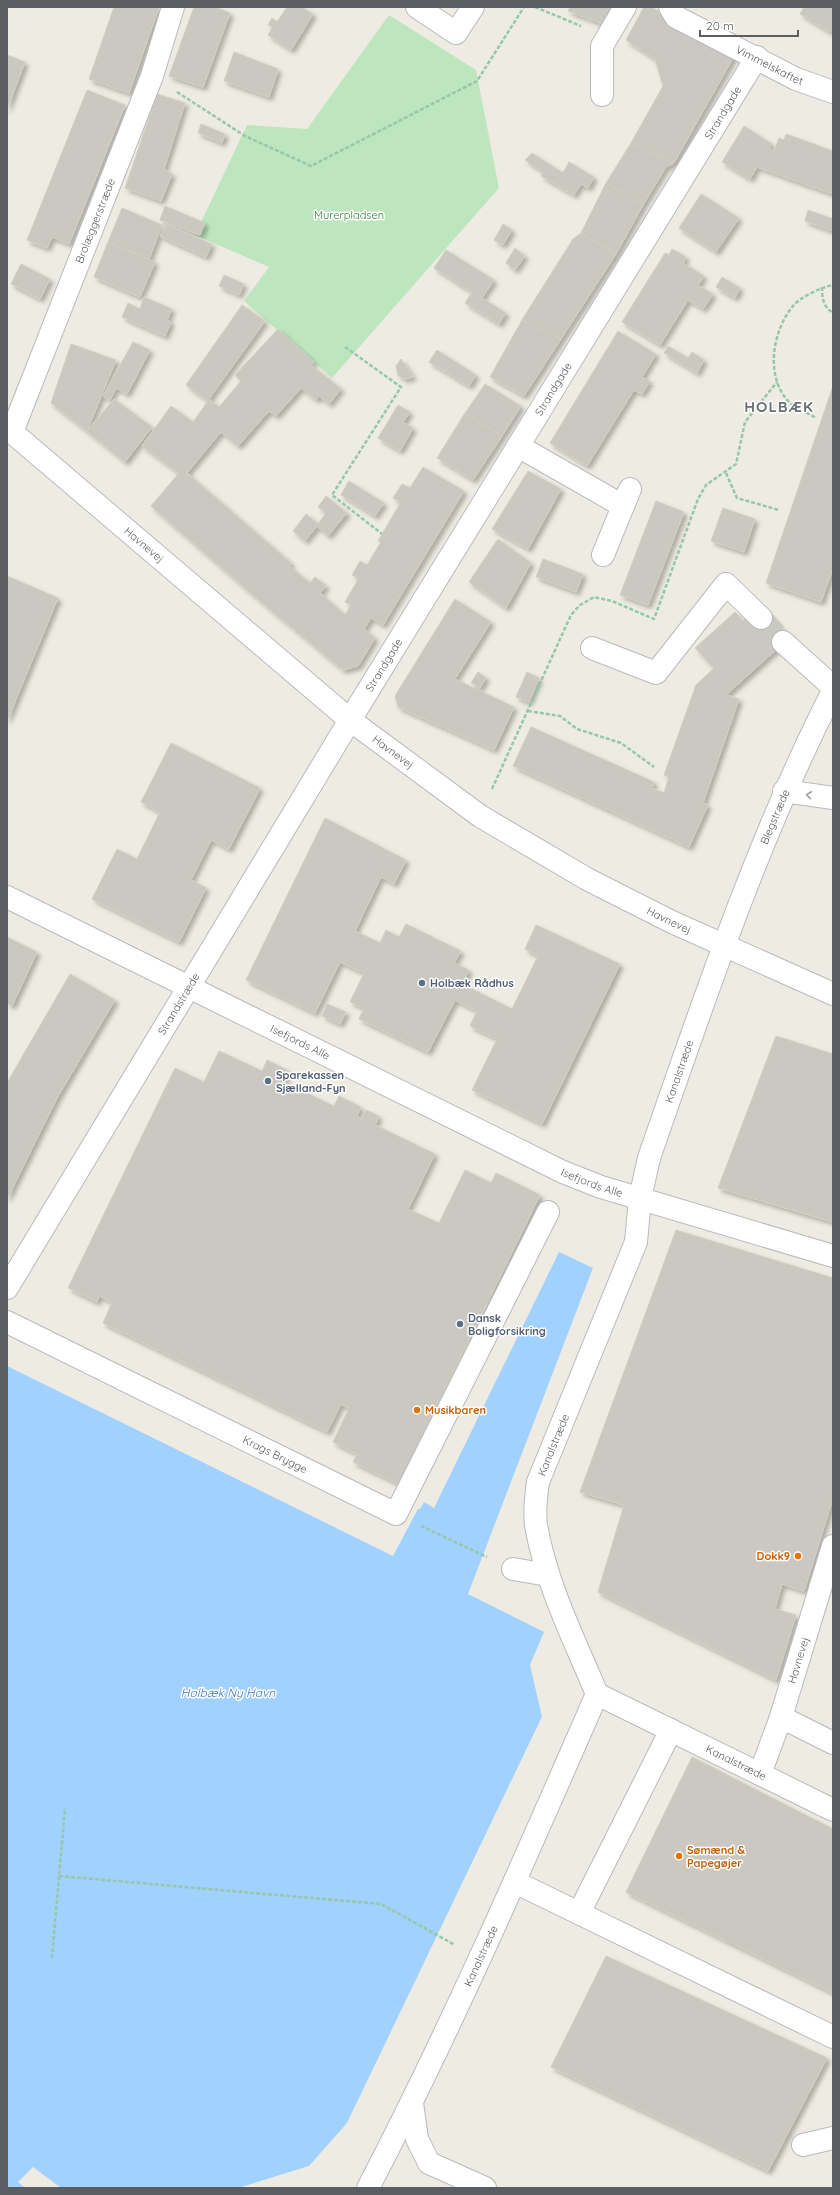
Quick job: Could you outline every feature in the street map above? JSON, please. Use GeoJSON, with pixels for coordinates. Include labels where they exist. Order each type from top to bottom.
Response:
{"type":"FeatureCollection","features":[{"type":"Feature","properties":{"kind":"street","name":"Brolæggerstræde"},"geometry":{"type":"LineString","coordinates":[[9,430],[152,76],[173,7]]}},
{"type":"Feature","properties":{"kind":"street"},"geometry":{"type":"LineString","coordinates":[[417,7],[456,33],[473,7]]}},
{"type":"Feature","properties":{"kind":"street"},"geometry":{"type":"LineString","coordinates":[[602,95],[602,46],[625,7]]}},
{"type":"Feature","properties":{"kind":"street","name":"Vimmelskaftet"},"geometry":{"type":"LineString","coordinates":[[670,7],[676,17],[757,57],[796,79],[833,92]]}},
{"type":"Feature","properties":{"kind":"street","name":"Strandgade"},"geometry":{"type":"LineString","coordinates":[[350,720],[757,57]]}},
{"type":"Feature","properties":{"kind":"street","name":"Havnevej"},"geometry":{"type":"LineString","coordinates":[[9,430],[350,720],[480,816],[587,878],[724,946],[833,994]]}},
{"type":"Feature","properties":{"kind":"street"},"geometry":{"type":"LineString","coordinates":[[518,446],[626,497],[603,555]]}},
{"type":"Feature","properties":{"kind":"street"},"geometry":{"type":"LineString","coordinates":[[592,648],[656,673],[726,584],[761,618]]}},
{"type":"Feature","properties":{"kind":"street"},"geometry":{"type":"LineString","coordinates":[[783,642],[833,687]]}},
{"type":"Feature","properties":{"kind":"street","name":"Blegstræde"},"geometry":{"type":"LineString","coordinates":[[724,946],[784,791],[833,691]]}},
{"type":"Feature","properties":{"kind":"street","name":"Strandstræde"},"geometry":{"type":"LineString","coordinates":[[7,1288],[350,720]]}},
{"type":"Feature","properties":{"kind":"street"},"geometry":{"type":"LineString","coordinates":[[784,791],[833,798]]}},
{"type":"Feature","properties":{"kind":"street","name":"Isefjords Alle"},"geometry":{"type":"LineString","coordinates":[[7,897],[563,1172],[601,1187],[640,1198]]}},
{"type":"Feature","properties":{"kind":"street","name":"Kanalstræde"},"geometry":{"type":"LineString","coordinates":[[724,946],[649,1158],[640,1198],[636,1242],[538,1482],[535,1506],[536,1524],[548,1575],[597,1694],[833,1810]]}},
{"type":"Feature","properties":{"kind":"street"},"geometry":{"type":"LineString","coordinates":[[640,1198],[833,1256]]}},
{"type":"Feature","properties":{"kind":"street"},"geometry":{"type":"LineString","coordinates":[[396,1514],[548,1212]]}},
{"type":"Feature","properties":{"kind":"street","name":"Krags Brygge"},"geometry":{"type":"LineString","coordinates":[[7,1322],[396,1514]]}},
{"type":"Feature","properties":{"kind":"street","name":"Havnevej"},"geometry":{"type":"LineString","coordinates":[[760,1774],[781,1717],[833,1546]]}},
{"type":"Feature","properties":{"kind":"street"},"geometry":{"type":"LineString","coordinates":[[513,1569],[548,1575]]}},
{"type":"Feature","properties":{"kind":"street","name":"Kanalstræde"},"geometry":{"type":"LineString","coordinates":[[368,2188],[412,2103],[480,1959],[597,1694]]}},
{"type":"Feature","properties":{"kind":"street"},"geometry":{"type":"LineString","coordinates":[[781,1717],[833,1743]]}},
{"type":"Feature","properties":{"kind":"street"},"geometry":{"type":"LineString","coordinates":[[579,1913],[671,1730]]}},
{"type":"Feature","properties":{"kind":"street"},"geometry":{"type":"LineString","coordinates":[[515,1882],[833,2037]]}},
{"type":"Feature","properties":{"kind":"street"},"geometry":{"type":"LineString","coordinates":[[412,2103],[417,2139],[429,2163],[486,2188]]}},
{"type":"Feature","properties":{"kind":"street"},"geometry":{"type":"LineString","coordinates":[[803,2145],[833,2138]]}},
{"type":"Feature","properties":{"kind":"path"},"geometry":{"type":"LineString","coordinates":[[152,76],[245,136],[311,166],[477,81],[524,7]]}},
{"type":"Feature","properties":{"kind":"path"},"geometry":{"type":"LineString","coordinates":[[535,7],[607,37]]}},
{"type":"Feature","properties":{"kind":"path"},"geometry":{"type":"LineString","coordinates":[[814,417],[791,404],[777,382],[773,361],[779,329],[794,305],[822,287],[833,285]]}},
{"type":"Feature","properties":{"kind":"path"},"geometry":{"type":"LineString","coordinates":[[822,287],[822,297],[828,310],[833,313]]}},
{"type":"Feature","properties":{"kind":"path"},"geometry":{"type":"LineString","coordinates":[[345,347],[401,387],[332,495],[382,534]]}},
{"type":"Feature","properties":{"kind":"path"},"geometry":{"type":"LineString","coordinates":[[480,816],[571,615],[580,604],[594,597],[612,601],[654,619],[698,499],[706,485],[726,473],[736,464],[745,422],[777,382]]}},
{"type":"Feature","properties":{"kind":"path"},"geometry":{"type":"LineString","coordinates":[[726,473],[737,498],[779,510]]}},
{"type":"Feature","properties":{"kind":"path"},"geometry":{"type":"LineString","coordinates":[[528,711],[560,716],[577,729],[621,743],[654,767]]}},
{"type":"Feature","properties":{"kind":"path"},"geometry":{"type":"LineString","coordinates":[[396,1514],[513,1569]]}},
{"type":"Feature","properties":{"kind":"path"},"geometry":{"type":"LineString","coordinates":[[52,1958],[65,1808]]}},
{"type":"Feature","properties":{"kind":"path"},"geometry":{"type":"LineString","coordinates":[[59,1876],[380,1904],[480,1959]]}},
{"type":"Feature","properties":{"kind":"green space","name":"Murerpladsen"},"geometry":{"type":"Polygon","coordinates":[[[389,15],[476,70],[499,188],[332,378],[244,301],[269,267],[195,235],[247,125],[307,129],[389,15]]]}},
{"type":"Feature","properties":{"kind":"water","name":"Holbæk Ny Havn"},"geometry":{"type":"Polygon","coordinates":[[[559,1252],[593,1268],[468,1594],[544,1632],[530,1665],[542,1717],[426,1959],[412,1992],[343,2131],[309,2166],[253,2188],[57,2188],[50,2182],[41,2185],[40,2188],[7,2188],[7,1366],[393,1556],[418,1509],[420,1509],[424,1502],[434,1508],[559,1252]]]}},
{"type":"Feature","properties":{"kind":"pier"},"geometry":{"type":"Polygon","coordinates":[[[542,1717],[543,1720],[427,1960],[380,2066],[344,2132],[326,2157],[310,2168],[259,2188],[238,2188],[309,2166],[347,2123],[542,1717]]]}},
{"type":"Feature","properties":{"kind":"pier"},"geometry":{"type":"Polygon","coordinates":[[[33,2167],[61,2188],[54,2188],[50,2184],[42,2188],[25,2188],[18,2182],[33,2167]]]}},
{"type":"Feature","properties":{"kind":"building"},"geometry":{"type":"Polygon","coordinates":[[[114,7],[159,7],[129,93],[89,79],[114,7]]]}},
{"type":"Feature","properties":{"kind":"building"},"geometry":{"type":"Polygon","coordinates":[[[194,7],[215,7],[230,13],[203,87],[169,76],[194,7]]]}},
{"type":"Feature","properties":{"kind":"building"},"geometry":{"type":"Polygon","coordinates":[[[287,7],[302,7],[313,14],[291,50],[268,35],[273,27],[268,25],[272,18],[277,22],[287,7]]]}},
{"type":"Feature","properties":{"kind":"building"},"geometry":{"type":"Polygon","coordinates":[[[570,7],[618,7],[606,25],[568,11],[570,7]]]}},
{"type":"Feature","properties":{"kind":"building"},"geometry":{"type":"Polygon","coordinates":[[[644,7],[651,7],[734,56],[674,163],[631,143],[663,86],[655,59],[626,40],[644,7]]]}},
{"type":"Feature","properties":{"kind":"building"},"geometry":{"type":"Polygon","coordinates":[[[804,7],[833,7],[833,27],[830,32],[800,14],[804,7]]]}},
{"type":"Feature","properties":{"kind":"building"},"geometry":{"type":"Polygon","coordinates":[[[234,52],[278,69],[269,97],[224,81],[234,52]]]}},
{"type":"Feature","properties":{"kind":"building"},"geometry":{"type":"Polygon","coordinates":[[[7,55],[25,62],[7,109],[7,55]]]}},
{"type":"Feature","properties":{"kind":"building"},"geometry":{"type":"Polygon","coordinates":[[[87,90],[125,105],[69,244],[52,237],[47,248],[27,240],[87,90]]]}},
{"type":"Feature","properties":{"kind":"building"},"geometry":{"type":"Polygon","coordinates":[[[157,94],[185,103],[164,169],[172,174],[161,201],[125,188],[157,94]]]}},
{"type":"Feature","properties":{"kind":"building"},"geometry":{"type":"Polygon","coordinates":[[[201,124],[225,134],[222,143],[198,133],[201,124]]]}},
{"type":"Feature","properties":{"kind":"building"},"geometry":{"type":"Polygon","coordinates":[[[744,126],[772,144],[769,149],[774,151],[779,138],[784,140],[786,134],[833,151],[833,194],[757,167],[750,179],[722,162],[744,126]]]}},
{"type":"Feature","properties":{"kind":"building"},"geometry":{"type":"Polygon","coordinates":[[[631,143],[674,163],[666,167],[643,205],[606,183],[631,143]]]}},
{"type":"Feature","properties":{"kind":"building"},"geometry":{"type":"Polygon","coordinates":[[[532,153],[563,173],[569,162],[594,177],[588,188],[581,184],[574,195],[541,176],[544,172],[525,160],[532,153]]]}},
{"type":"Feature","properties":{"kind":"building"},"geometry":{"type":"Polygon","coordinates":[[[606,183],[643,205],[616,254],[581,233],[606,183]]]}},
{"type":"Feature","properties":{"kind":"building"},"geometry":{"type":"Polygon","coordinates":[[[701,194],[739,218],[716,252],[679,228],[701,194]]]}},
{"type":"Feature","properties":{"kind":"building"},"geometry":{"type":"Polygon","coordinates":[[[165,206],[205,223],[200,235],[160,220],[165,206]]]}},
{"type":"Feature","properties":{"kind":"building"},"geometry":{"type":"Polygon","coordinates":[[[122,208],[162,225],[149,259],[108,242],[122,208]]]}},
{"type":"Feature","properties":{"kind":"building"},"geometry":{"type":"Polygon","coordinates":[[[808,210],[833,219],[833,231],[805,221],[808,210]]]}},
{"type":"Feature","properties":{"kind":"building"},"geometry":{"type":"Polygon","coordinates":[[[166,224],[212,244],[206,257],[160,236],[166,224]]]}},
{"type":"Feature","properties":{"kind":"building"},"geometry":{"type":"Polygon","coordinates":[[[503,224],[512,230],[503,245],[494,240],[503,224]]]}},
{"type":"Feature","properties":{"kind":"building"},"geometry":{"type":"Polygon","coordinates":[[[581,233],[616,254],[561,339],[522,320],[573,239],[581,233]]]}},
{"type":"Feature","properties":{"kind":"building"},"geometry":{"type":"Polygon","coordinates":[[[108,242],[155,262],[140,297],[94,277],[108,242]]]}},
{"type":"Feature","properties":{"kind":"building"},"geometry":{"type":"Polygon","coordinates":[[[515,248],[525,256],[515,270],[506,263],[515,248]]]}},
{"type":"Feature","properties":{"kind":"building"},"geometry":{"type":"Polygon","coordinates":[[[672,249],[686,257],[683,263],[704,276],[698,285],[713,294],[703,309],[688,300],[660,345],[622,322],[665,253],[669,255],[672,249]]]}},
{"type":"Feature","properties":{"kind":"building"},"geometry":{"type":"Polygon","coordinates":[[[446,250],[494,280],[482,298],[506,313],[499,324],[465,303],[472,292],[434,268],[446,250]]]}},
{"type":"Feature","properties":{"kind":"building"},"geometry":{"type":"Polygon","coordinates":[[[21,264],[50,279],[40,299],[11,284],[21,264]]]}},
{"type":"Feature","properties":{"kind":"building"},"geometry":{"type":"Polygon","coordinates":[[[224,275],[244,284],[239,295],[219,286],[224,275]]]}},
{"type":"Feature","properties":{"kind":"building"},"geometry":{"type":"Polygon","coordinates":[[[722,277],[740,288],[735,298],[716,287],[722,277]]]}},
{"type":"Feature","properties":{"kind":"building"},"geometry":{"type":"Polygon","coordinates":[[[144,297],[172,309],[167,320],[171,322],[165,336],[122,317],[128,303],[140,309],[144,297]]]}},
{"type":"Feature","properties":{"kind":"building"},"geometry":{"type":"Polygon","coordinates":[[[242,305],[265,321],[209,399],[219,407],[241,381],[235,375],[278,329],[314,362],[311,365],[341,389],[329,404],[319,396],[316,400],[301,388],[276,416],[269,411],[238,446],[221,432],[187,473],[291,563],[289,566],[310,583],[315,577],[326,586],[320,593],[345,615],[351,605],[345,602],[359,578],[352,575],[360,561],[367,565],[381,542],[378,541],[401,502],[393,498],[402,484],[410,488],[423,467],[464,491],[383,625],[371,618],[364,629],[375,638],[358,666],[343,670],[260,601],[151,506],[179,473],[142,446],[171,406],[193,422],[208,401],[186,385],[242,305]]]}},
{"type":"Feature","properties":{"kind":"building"},"geometry":{"type":"Polygon","coordinates":[[[522,320],[561,339],[524,396],[490,377],[522,320]]]}},
{"type":"Feature","properties":{"kind":"building"},"geometry":{"type":"Polygon","coordinates":[[[618,331],[656,354],[642,377],[650,381],[642,394],[634,390],[587,466],[550,443],[618,331]]]}},
{"type":"Feature","properties":{"kind":"building"},"geometry":{"type":"Polygon","coordinates":[[[133,342],[150,350],[127,394],[116,388],[110,400],[103,396],[133,342]]]}},
{"type":"Feature","properties":{"kind":"building"},"geometry":{"type":"Polygon","coordinates":[[[71,344],[116,360],[87,431],[51,403],[71,344]]]}},
{"type":"Feature","properties":{"kind":"building"},"geometry":{"type":"Polygon","coordinates":[[[668,346],[688,358],[692,352],[704,360],[697,373],[664,353],[668,346]]]}},
{"type":"Feature","properties":{"kind":"building"},"geometry":{"type":"Polygon","coordinates":[[[437,350],[476,375],[469,386],[429,362],[437,350]]]}},
{"type":"Feature","properties":{"kind":"building"},"geometry":{"type":"Polygon","coordinates":[[[401,359],[413,377],[404,379],[398,375],[396,366],[401,359]]]}},
{"type":"Feature","properties":{"kind":"building"},"geometry":{"type":"Polygon","coordinates":[[[485,384],[521,406],[502,436],[465,413],[485,384]]]}},
{"type":"Feature","properties":{"kind":"building"},"geometry":{"type":"Polygon","coordinates":[[[833,386],[833,568],[821,602],[766,583],[833,386]]]}},
{"type":"Feature","properties":{"kind":"building"},"geometry":{"type":"Polygon","coordinates":[[[114,399],[152,427],[125,462],[87,431],[114,399]]]}},
{"type":"Feature","properties":{"kind":"building"},"geometry":{"type":"Polygon","coordinates":[[[398,405],[410,412],[403,422],[413,428],[400,451],[378,438],[398,405]]]}},
{"type":"Feature","properties":{"kind":"building"},"geometry":{"type":"Polygon","coordinates":[[[465,413],[502,436],[473,480],[437,458],[465,413]]]}},
{"type":"Feature","properties":{"kind":"building"},"geometry":{"type":"Polygon","coordinates":[[[528,471],[561,489],[528,549],[492,529],[528,471]]]}},
{"type":"Feature","properties":{"kind":"building"},"geometry":{"type":"Polygon","coordinates":[[[349,481],[384,503],[375,516],[341,495],[349,481]]]}},
{"type":"Feature","properties":{"kind":"building"},"geometry":{"type":"Polygon","coordinates":[[[326,496],[347,513],[328,536],[317,526],[305,541],[293,531],[306,514],[318,524],[326,513],[318,507],[326,496]]]}},
{"type":"Feature","properties":{"kind":"building"},"geometry":{"type":"Polygon","coordinates":[[[656,501],[684,512],[648,605],[620,595],[656,501]]]}},
{"type":"Feature","properties":{"kind":"building"},"geometry":{"type":"Polygon","coordinates":[[[723,508],[755,519],[744,552],[711,541],[723,508]]]}},
{"type":"Feature","properties":{"kind":"building"},"geometry":{"type":"Polygon","coordinates":[[[498,539],[531,563],[506,608],[469,582],[498,539]]]}},
{"type":"Feature","properties":{"kind":"building"},"geometry":{"type":"Polygon","coordinates":[[[543,559],[583,574],[576,592],[536,577],[543,559]]]}},
{"type":"Feature","properties":{"kind":"building"},"geometry":{"type":"Polygon","coordinates":[[[7,576],[58,598],[7,721],[7,576]]]}},
{"type":"Feature","properties":{"kind":"building"},"geometry":{"type":"Polygon","coordinates":[[[455,599],[491,622],[455,679],[514,707],[494,750],[398,707],[395,696],[455,599]]]}},
{"type":"Feature","properties":{"kind":"building"},"geometry":{"type":"Polygon","coordinates":[[[735,612],[743,621],[750,613],[767,612],[790,637],[726,695],[739,699],[703,803],[708,805],[689,847],[513,766],[531,727],[654,782],[652,788],[664,793],[669,777],[664,775],[696,685],[714,668],[695,648],[735,612]]]}},
{"type":"Feature","properties":{"kind":"building"},"geometry":{"type":"Polygon","coordinates":[[[478,672],[486,678],[480,688],[471,683],[478,672]]]}},
{"type":"Feature","properties":{"kind":"building"},"geometry":{"type":"Polygon","coordinates":[[[527,672],[539,678],[529,702],[516,697],[527,672]]]}},
{"type":"Feature","properties":{"kind":"building"},"geometry":{"type":"Polygon","coordinates":[[[171,743],[260,788],[229,849],[211,840],[191,880],[206,888],[179,942],[92,899],[117,849],[137,859],[160,812],[141,802],[171,743]]]}},
{"type":"Feature","properties":{"kind":"building"},"geometry":{"type":"Polygon","coordinates":[[[325,818],[406,860],[394,884],[381,877],[355,931],[380,943],[386,930],[399,937],[406,924],[461,951],[454,963],[469,970],[462,984],[512,1009],[538,956],[525,949],[536,925],[620,964],[542,1124],[472,1090],[497,1039],[470,1026],[477,1011],[455,1000],[428,1052],[359,1019],[364,1008],[350,1002],[364,973],[340,962],[315,1013],[246,980],[325,818]]]}},
{"type":"Feature","properties":{"kind":"building"},"geometry":{"type":"Polygon","coordinates":[[[7,937],[37,952],[12,1006],[7,1003],[7,937]]]}},
{"type":"Feature","properties":{"kind":"building"},"geometry":{"type":"Polygon","coordinates":[[[70,974],[115,1000],[57,1098],[7,1199],[7,1083],[70,974]]]}},
{"type":"Feature","properties":{"kind":"building"},"geometry":{"type":"Polygon","coordinates":[[[327,1004],[346,1012],[340,1024],[322,1016],[327,1004]]]}},
{"type":"Feature","properties":{"kind":"building"},"geometry":{"type":"Polygon","coordinates":[[[776,1036],[833,1054],[833,1222],[718,1188],[776,1036]]]}},
{"type":"Feature","properties":{"kind":"building"},"geometry":{"type":"Polygon","coordinates":[[[219,1051],[262,1071],[267,1060],[289,1071],[283,1082],[334,1106],[339,1096],[361,1107],[357,1116],[362,1119],[366,1110],[379,1116],[375,1125],[435,1154],[408,1209],[439,1223],[465,1170],[491,1183],[496,1173],[540,1195],[399,1484],[353,1462],[357,1454],[333,1442],[349,1408],[341,1404],[327,1432],[103,1323],[112,1303],[99,1296],[97,1302],[68,1288],[175,1068],[204,1082],[219,1051]]]}},
{"type":"Feature","properties":{"kind":"building"},"geometry":{"type":"Polygon","coordinates":[[[676,1230],[833,1278],[833,1498],[804,1591],[782,1584],[775,1609],[796,1615],[776,1680],[598,1592],[624,1505],[580,1492],[676,1230]]]}},
{"type":"Feature","properties":{"kind":"building"},"geometry":{"type":"Polygon","coordinates":[[[692,1757],[833,1829],[833,1993],[626,1892],[692,1757]]]}},
{"type":"Feature","properties":{"kind":"building"},"geometry":{"type":"Polygon","coordinates":[[[606,1956],[827,2058],[768,2171],[551,2067],[606,1956]]]}},
{"type":"Feature","properties":{"kind":"tunnel"},"geometry":{"type":"LineString","coordinates":[[761,618],[783,642]]}},
{"type":"Feature","properties":{"kind":"place","name":"Holbæk Rådhus"},"geometry":{"type":"Point","coordinates":[422,983]}},
{"type":"Feature","properties":{"kind":"place","name":"Sparekassen Sjælland-Fyn"},"geometry":{"type":"Point","coordinates":[268,1081]}},
{"type":"Feature","properties":{"kind":"place","name":"Dansk Boligforsikring"},"geometry":{"type":"Point","coordinates":[460,1324]}},
{"type":"Feature","properties":{"kind":"place","name":"Musikbaren"},"geometry":{"type":"Point","coordinates":[417,1410]}},
{"type":"Feature","properties":{"kind":"place","name":"Dokk9"},"geometry":{"type":"Point","coordinates":[798,1556]}},
{"type":"Feature","properties":{"kind":"place","name":"Sømænd & Papegøjer"},"geometry":{"type":"Point","coordinates":[679,1856]}},
{"type":"Feature","properties":{"kind":"district","name":"HOLBÆK"},"geometry":{"type":"Point","coordinates":[779,407]}}]}
